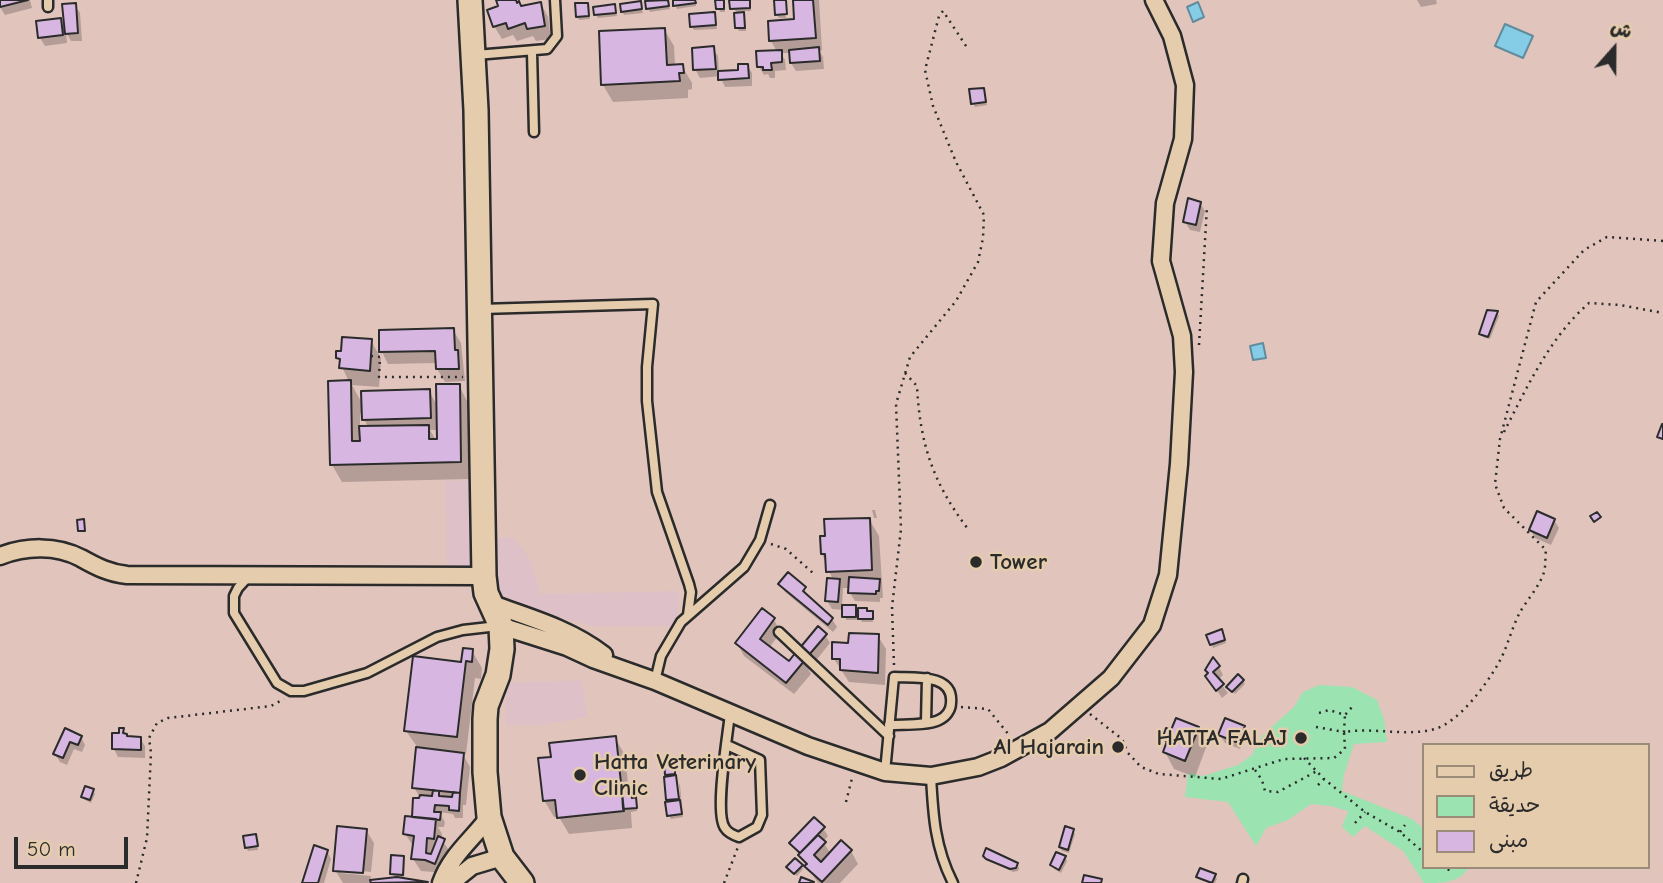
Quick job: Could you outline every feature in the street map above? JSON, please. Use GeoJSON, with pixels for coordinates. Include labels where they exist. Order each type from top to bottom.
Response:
{"type":"FeatureCollection","features":[{"type":"Feature","properties":{"kind":"main road"},"geometry":{"type":"LineString","coordinates":[[470,0],[485,576],[489,603],[501,626],[500,662],[486,706],[485,772],[489,817],[502,857],[522,883]]}},
{"type":"Feature","properties":{"kind":"street"},"geometry":{"type":"LineString","coordinates":[[501,626],[528,633],[620,667],[856,764],[886,772],[931,776],[978,767],[1001,758],[1049,731],[1111,678],[1152,625],[1168,576],[1179,464],[1184,372],[1182,336],[1161,261],[1165,203],[1183,139],[1185,85],[1172,36],[1154,0]]}},
{"type":"Feature","properties":{"kind":"street"},"geometry":{"type":"LineString","coordinates":[[0,556],[31,548],[49,549],[73,555],[115,574],[485,576]]}},
{"type":"Feature","properties":{"kind":"street"},"geometry":{"type":"LineString","coordinates":[[489,603],[562,631],[600,652],[620,667]]}},
{"type":"Feature","properties":{"kind":"street"},"geometry":{"type":"LineString","coordinates":[[441,883],[451,861],[489,817]]}},
{"type":"Feature","properties":{"kind":"street"},"geometry":{"type":"LineString","coordinates":[[451,883],[472,866],[502,857]]}},
{"type":"Feature","properties":{"kind":"lane"},"geometry":{"type":"LineString","coordinates":[[473,55],[547,49],[556,36],[555,0]]}},
{"type":"Feature","properties":{"kind":"lane"},"geometry":{"type":"LineString","coordinates":[[533,52],[534,132]]}},
{"type":"Feature","properties":{"kind":"lane"},"geometry":{"type":"LineString","coordinates":[[479,309],[653,304],[647,401],[655,477],[660,506],[691,592],[688,615]]}},
{"type":"Feature","properties":{"kind":"lane"},"geometry":{"type":"LineString","coordinates":[[654,681],[661,656],[681,622],[744,567],[760,540],[770,505]]}},
{"type":"Feature","properties":{"kind":"lane"},"geometry":{"type":"LineString","coordinates":[[252,575],[238,588],[234,596],[234,613],[277,683],[291,691],[314,689],[367,673],[437,637],[463,630],[501,626]]}},
{"type":"Feature","properties":{"kind":"lane"},"geometry":{"type":"LineString","coordinates":[[779,632],[889,736]]}},
{"type":"Feature","properties":{"kind":"lane"},"geometry":{"type":"LineString","coordinates":[[886,772],[894,677],[927,678],[938,680],[947,686],[952,696],[951,707],[946,716],[937,722],[890,725]]}},
{"type":"Feature","properties":{"kind":"lane"},"geometry":{"type":"LineString","coordinates":[[926,722],[927,678]]}},
{"type":"Feature","properties":{"kind":"lane"},"geometry":{"type":"LineString","coordinates":[[727,745],[760,760],[762,814],[757,827],[738,837],[723,827],[720,813],[730,713]]}},
{"type":"Feature","properties":{"kind":"lane"},"geometry":{"type":"LineString","coordinates":[[931,776],[933,825],[942,861],[953,883]]}},
{"type":"Feature","properties":{"kind":"path"},"geometry":{"type":"LineString","coordinates":[[894,677],[892,607],[901,529],[896,404],[910,357],[956,301],[978,262],[983,238],[984,215],[956,162],[933,106],[925,70],[939,16],[943,12],[968,48]]}},
{"type":"Feature","properties":{"kind":"path"},"geometry":{"type":"LineString","coordinates":[[1199,345],[1207,206]]}},
{"type":"Feature","properties":{"kind":"path"},"geometry":{"type":"LineString","coordinates":[[1316,727],[1343,732],[1413,732],[1437,729],[1452,722],[1499,662],[1520,612],[1544,573],[1545,550],[1504,508],[1495,484],[1500,439],[1535,302],[1584,250],[1607,237],[1663,241]]}},
{"type":"Feature","properties":{"kind":"path"},"geometry":{"type":"LineString","coordinates":[[1500,439],[1537,369],[1571,318],[1589,303],[1620,305],[1663,313]]}},
{"type":"Feature","properties":{"kind":"path"},"geometry":{"type":"LineString","coordinates":[[371,356],[380,357],[379,377],[480,377]]}},
{"type":"Feature","properties":{"kind":"path"},"geometry":{"type":"LineString","coordinates":[[905,373],[917,386],[919,422],[931,465],[947,501],[968,529]]}},
{"type":"Feature","properties":{"kind":"path"},"geometry":{"type":"LineString","coordinates":[[760,540],[786,549],[814,574]]}},
{"type":"Feature","properties":{"kind":"path"},"geometry":{"type":"LineString","coordinates":[[136,883],[147,838],[151,753],[149,738],[157,723],[168,718],[271,706],[279,703],[291,691]]}},
{"type":"Feature","properties":{"kind":"path"},"geometry":{"type":"LineString","coordinates":[[1079,705],[1122,740],[1128,753],[1141,767],[1159,774],[1221,779],[1284,759],[1334,758],[1345,749],[1345,715],[1353,706]]}},
{"type":"Feature","properties":{"kind":"path"},"geometry":{"type":"LineString","coordinates":[[951,707],[988,709],[1009,735]]}},
{"type":"Feature","properties":{"kind":"path"},"geometry":{"type":"LineString","coordinates":[[1319,713],[1329,710],[1345,715]]}},
{"type":"Feature","properties":{"kind":"path"},"geometry":{"type":"LineString","coordinates":[[1304,758],[1324,779],[1365,812],[1400,832],[1422,851]]}},
{"type":"Feature","properties":{"kind":"path"},"geometry":{"type":"LineString","coordinates":[[846,802],[856,764]]}},
{"type":"Feature","properties":{"kind":"path"},"geometry":{"type":"LineString","coordinates":[[1254,769],[1262,780],[1265,791],[1278,792],[1317,771]]}},
{"type":"Feature","properties":{"kind":"path"},"geometry":{"type":"LineString","coordinates":[[1318,785],[1324,779]]}},
{"type":"Feature","properties":{"kind":"path"},"geometry":{"type":"LineString","coordinates":[[1356,823],[1365,812]]}},
{"type":"Feature","properties":{"kind":"path"},"geometry":{"type":"LineString","coordinates":[[1400,832],[1405,825]]}},
{"type":"Feature","properties":{"kind":"path"},"geometry":{"type":"LineString","coordinates":[[723,883],[738,848],[738,837]]}},
{"type":"Feature","properties":{"kind":"path"},"geometry":{"type":"LineString","coordinates":[[1446,869],[1452,871]]}},
{"type":"Feature","properties":{"kind":"shaded area"},"geometry":{"type":"Polygon","coordinates":[[[473,480],[472,537],[513,538],[529,557],[541,594],[679,591],[677,626],[591,626],[497,600],[495,571],[447,571],[445,481],[473,480]]]}},
{"type":"Feature","properties":{"kind":"shaded area"},"geometry":{"type":"Polygon","coordinates":[[[582,680],[587,717],[541,725],[506,725],[506,683],[582,680]]]}},
{"type":"Feature","properties":{"kind":"green space"},"geometry":{"type":"Polygon","coordinates":[[[1319,685],[1352,687],[1377,700],[1384,719],[1387,742],[1354,744],[1342,791],[1412,819],[1422,827],[1422,869],[1467,869],[1461,876],[1444,882],[1424,883],[1403,851],[1365,826],[1353,837],[1342,827],[1348,811],[1331,806],[1311,804],[1288,820],[1266,828],[1256,846],[1228,802],[1185,797],[1188,773],[1203,776],[1238,765],[1252,755],[1262,736],[1294,707],[1303,692],[1319,685]]]}},
{"type":"Feature","properties":{"kind":"water"},"geometry":{"type":"Polygon","coordinates":[[[1198,2],[1204,17],[1193,22],[1187,7],[1198,2]]]}},
{"type":"Feature","properties":{"kind":"water"},"geometry":{"type":"Polygon","coordinates":[[[1505,24],[1533,36],[1523,58],[1495,46],[1505,24]]]}},
{"type":"Feature","properties":{"kind":"water"},"geometry":{"type":"Polygon","coordinates":[[[1263,343],[1266,358],[1253,360],[1250,346],[1263,343]]]}},
{"type":"Feature","properties":{"kind":"building"},"geometry":{"type":"Polygon","coordinates":[[[0,0],[28,0],[0,7],[0,0]]]}},
{"type":"Feature","properties":{"kind":"building"},"geometry":{"type":"Polygon","coordinates":[[[496,0],[516,0],[521,6],[541,2],[545,26],[527,29],[525,23],[508,29],[506,23],[493,27],[487,10],[498,6],[496,0]]]}},
{"type":"Feature","properties":{"kind":"building"},"geometry":{"type":"Polygon","coordinates":[[[668,0],[669,6],[646,9],[645,1],[668,0]]]}},
{"type":"Feature","properties":{"kind":"building"},"geometry":{"type":"Polygon","coordinates":[[[673,0],[695,0],[696,3],[673,6],[673,0]]]}},
{"type":"Feature","properties":{"kind":"building"},"geometry":{"type":"Polygon","coordinates":[[[715,0],[724,0],[724,9],[716,9],[715,0]]]}},
{"type":"Feature","properties":{"kind":"building"},"geometry":{"type":"Polygon","coordinates":[[[729,0],[750,0],[750,8],[730,9],[729,0]]]}},
{"type":"Feature","properties":{"kind":"building"},"geometry":{"type":"Polygon","coordinates":[[[774,0],[786,0],[787,14],[775,15],[774,0]]]}},
{"type":"Feature","properties":{"kind":"building"},"geometry":{"type":"Polygon","coordinates":[[[793,0],[813,0],[816,38],[769,41],[768,21],[794,19],[793,0]]]}},
{"type":"Feature","properties":{"kind":"building"},"geometry":{"type":"Polygon","coordinates":[[[641,1],[642,9],[621,12],[620,4],[641,1]]]}},
{"type":"Feature","properties":{"kind":"building"},"geometry":{"type":"Polygon","coordinates":[[[76,3],[78,33],[65,34],[62,4],[76,3]]]}},
{"type":"Feature","properties":{"kind":"building"},"geometry":{"type":"Polygon","coordinates":[[[575,3],[588,3],[589,16],[576,17],[575,3]]]}},
{"type":"Feature","properties":{"kind":"building"},"geometry":{"type":"Polygon","coordinates":[[[615,4],[616,13],[594,15],[593,7],[615,4]]]}},
{"type":"Feature","properties":{"kind":"building"},"geometry":{"type":"Polygon","coordinates":[[[715,12],[716,25],[690,27],[689,14],[715,12]]]}},
{"type":"Feature","properties":{"kind":"building"},"geometry":{"type":"Polygon","coordinates":[[[744,12],[745,28],[735,28],[734,13],[744,12]]]}},
{"type":"Feature","properties":{"kind":"building"},"geometry":{"type":"Polygon","coordinates":[[[61,18],[63,35],[38,38],[36,21],[61,18]]]}},
{"type":"Feature","properties":{"kind":"building"},"geometry":{"type":"Polygon","coordinates":[[[665,28],[667,65],[683,64],[684,73],[679,73],[680,81],[601,85],[599,31],[665,28]]]}},
{"type":"Feature","properties":{"kind":"building"},"geometry":{"type":"Polygon","coordinates":[[[714,46],[716,69],[693,70],[692,48],[714,46]]]}},
{"type":"Feature","properties":{"kind":"building"},"geometry":{"type":"Polygon","coordinates":[[[819,47],[820,61],[790,63],[789,50],[819,47]]]}},
{"type":"Feature","properties":{"kind":"building"},"geometry":{"type":"Polygon","coordinates":[[[782,50],[782,62],[771,63],[772,70],[757,67],[756,51],[782,50]]]}},
{"type":"Feature","properties":{"kind":"building"},"geometry":{"type":"Polygon","coordinates":[[[738,64],[748,64],[749,78],[718,80],[718,71],[738,70],[738,64]]]}},
{"type":"Feature","properties":{"kind":"building"},"geometry":{"type":"Polygon","coordinates":[[[984,88],[986,102],[971,104],[969,89],[984,88]]]}},
{"type":"Feature","properties":{"kind":"building"},"geometry":{"type":"Polygon","coordinates":[[[1188,198],[1201,202],[1196,225],[1183,222],[1188,198]]]}},
{"type":"Feature","properties":{"kind":"building"},"geometry":{"type":"Polygon","coordinates":[[[1487,310],[1498,311],[1488,337],[1479,334],[1487,310]]]}},
{"type":"Feature","properties":{"kind":"building"},"geometry":{"type":"Polygon","coordinates":[[[454,328],[459,369],[436,369],[435,351],[379,352],[379,330],[454,328]]]}},
{"type":"Feature","properties":{"kind":"building"},"geometry":{"type":"Polygon","coordinates":[[[342,337],[372,339],[370,371],[339,368],[340,359],[336,358],[336,351],[341,351],[342,337]]]}},
{"type":"Feature","properties":{"kind":"building"},"geometry":{"type":"Polygon","coordinates":[[[351,380],[352,441],[360,441],[359,426],[429,425],[429,439],[437,439],[436,384],[460,384],[461,462],[330,465],[328,381],[351,380]]]}},
{"type":"Feature","properties":{"kind":"building"},"geometry":{"type":"Polygon","coordinates":[[[430,389],[431,418],[362,420],[361,391],[430,389]]]}},
{"type":"Feature","properties":{"kind":"building"},"geometry":{"type":"Polygon","coordinates":[[[1663,424],[1663,439],[1657,437],[1663,424]]]}},
{"type":"Feature","properties":{"kind":"building"},"geometry":{"type":"Polygon","coordinates":[[[1537,511],[1555,519],[1547,538],[1529,530],[1537,511]]]}},
{"type":"Feature","properties":{"kind":"building"},"geometry":{"type":"Polygon","coordinates":[[[1597,512],[1601,517],[1594,522],[1590,516],[1597,512]]]}},
{"type":"Feature","properties":{"kind":"building"},"geometry":{"type":"Polygon","coordinates":[[[870,518],[872,570],[826,572],[820,536],[825,536],[824,519],[870,518]]]}},
{"type":"Feature","properties":{"kind":"building"},"geometry":{"type":"Polygon","coordinates":[[[84,519],[85,531],[78,531],[77,520],[84,519]]]}},
{"type":"Feature","properties":{"kind":"building"},"geometry":{"type":"Polygon","coordinates":[[[788,572],[806,587],[803,591],[833,618],[828,625],[778,584],[788,572]]]}},
{"type":"Feature","properties":{"kind":"building"},"geometry":{"type":"Polygon","coordinates":[[[849,577],[880,579],[879,591],[876,591],[876,594],[848,593],[849,577]]]}},
{"type":"Feature","properties":{"kind":"building"},"geometry":{"type":"Polygon","coordinates":[[[827,578],[840,579],[838,602],[825,601],[827,578]]]}},
{"type":"Feature","properties":{"kind":"building"},"geometry":{"type":"Polygon","coordinates":[[[842,605],[856,605],[856,617],[842,617],[842,605]]]}},
{"type":"Feature","properties":{"kind":"building"},"geometry":{"type":"Polygon","coordinates":[[[762,608],[775,618],[760,639],[789,661],[796,652],[805,660],[786,683],[735,643],[762,608]]]}},
{"type":"Feature","properties":{"kind":"building"},"geometry":{"type":"Polygon","coordinates":[[[858,608],[873,611],[873,619],[858,619],[858,608]]]}},
{"type":"Feature","properties":{"kind":"building"},"geometry":{"type":"Polygon","coordinates":[[[818,626],[827,634],[808,656],[799,649],[818,626]]]}},
{"type":"Feature","properties":{"kind":"building"},"geometry":{"type":"Polygon","coordinates":[[[1222,629],[1225,640],[1210,645],[1206,635],[1222,629]]]}},
{"type":"Feature","properties":{"kind":"building"},"geometry":{"type":"Polygon","coordinates":[[[849,633],[879,634],[878,673],[840,670],[840,659],[832,659],[832,642],[848,643],[849,633]]]}},
{"type":"Feature","properties":{"kind":"building"},"geometry":{"type":"Polygon","coordinates":[[[463,648],[473,649],[472,662],[466,661],[457,737],[404,731],[413,656],[461,662],[463,648]]]}},
{"type":"Feature","properties":{"kind":"building"},"geometry":{"type":"Polygon","coordinates":[[[1213,657],[1220,666],[1213,672],[1224,684],[1216,691],[1205,676],[1208,673],[1205,670],[1213,657]]]}},
{"type":"Feature","properties":{"kind":"building"},"geometry":{"type":"Polygon","coordinates":[[[1238,674],[1244,680],[1232,692],[1226,687],[1238,674]]]}},
{"type":"Feature","properties":{"kind":"building"},"geometry":{"type":"Polygon","coordinates":[[[1176,718],[1199,727],[1185,761],[1163,752],[1167,741],[1162,739],[1166,728],[1171,730],[1176,718]]]}},
{"type":"Feature","properties":{"kind":"building"},"geometry":{"type":"Polygon","coordinates":[[[1225,718],[1245,726],[1236,742],[1218,735],[1225,718]]]}},
{"type":"Feature","properties":{"kind":"building"},"geometry":{"type":"Polygon","coordinates":[[[65,728],[82,736],[78,745],[70,742],[63,758],[53,754],[65,728]]]}},
{"type":"Feature","properties":{"kind":"building"},"geometry":{"type":"Polygon","coordinates":[[[119,728],[124,728],[123,733],[127,736],[141,737],[141,750],[112,749],[112,733],[119,733],[119,728]]]}},
{"type":"Feature","properties":{"kind":"building","name":"Hatta Veterinary Clinic"},"geometry":{"type":"Polygon","coordinates":[[[616,736],[624,811],[557,818],[555,800],[543,801],[538,758],[551,757],[549,743],[616,736]]]}},
{"type":"Feature","properties":{"kind":"building"},"geometry":{"type":"Polygon","coordinates":[[[416,747],[464,753],[460,793],[412,788],[416,747]]]}},
{"type":"Feature","properties":{"kind":"building"},"geometry":{"type":"Polygon","coordinates":[[[675,760],[675,774],[665,775],[664,761],[675,760]]]}},
{"type":"Feature","properties":{"kind":"building"},"geometry":{"type":"Polygon","coordinates":[[[676,775],[679,799],[666,800],[664,777],[676,775]]]}},
{"type":"Feature","properties":{"kind":"building"},"geometry":{"type":"Polygon","coordinates":[[[85,786],[94,789],[90,800],[81,797],[85,786]]]}},
{"type":"Feature","properties":{"kind":"building"},"geometry":{"type":"Polygon","coordinates":[[[433,790],[439,791],[439,796],[452,797],[453,792],[460,793],[459,811],[449,810],[449,806],[435,805],[434,812],[441,812],[440,820],[412,817],[413,798],[419,798],[420,795],[432,796],[433,790]]]}},
{"type":"Feature","properties":{"kind":"building"},"geometry":{"type":"Polygon","coordinates":[[[631,791],[632,798],[636,797],[637,808],[623,809],[622,792],[631,791]]]}},
{"type":"Feature","properties":{"kind":"building"},"geometry":{"type":"Polygon","coordinates":[[[680,800],[682,814],[667,816],[665,802],[680,800]]]}},
{"type":"Feature","properties":{"kind":"building"},"geometry":{"type":"Polygon","coordinates":[[[405,816],[436,819],[434,839],[427,838],[426,853],[431,854],[438,836],[445,839],[435,864],[411,859],[414,836],[403,834],[405,816]]]}},
{"type":"Feature","properties":{"kind":"building"},"geometry":{"type":"Polygon","coordinates":[[[814,817],[825,827],[800,853],[789,843],[814,817]]]}},
{"type":"Feature","properties":{"kind":"building"},"geometry":{"type":"Polygon","coordinates":[[[337,826],[367,829],[363,873],[333,871],[337,826]]]}},
{"type":"Feature","properties":{"kind":"building"},"geometry":{"type":"Polygon","coordinates":[[[1065,826],[1074,829],[1068,850],[1059,847],[1065,826]]]}},
{"type":"Feature","properties":{"kind":"building"},"geometry":{"type":"Polygon","coordinates":[[[256,834],[258,846],[245,848],[243,836],[256,834]]]}},
{"type":"Feature","properties":{"kind":"building"},"geometry":{"type":"Polygon","coordinates":[[[818,835],[826,842],[814,855],[821,862],[841,840],[852,850],[822,882],[804,866],[807,864],[798,855],[818,835]]]}},
{"type":"Feature","properties":{"kind":"building"},"geometry":{"type":"Polygon","coordinates":[[[314,845],[328,850],[318,883],[302,883],[314,845]]]}},
{"type":"Feature","properties":{"kind":"building"},"geometry":{"type":"Polygon","coordinates":[[[986,848],[1018,863],[1016,868],[1010,869],[986,859],[983,856],[986,848]]]}},
{"type":"Feature","properties":{"kind":"building"},"geometry":{"type":"Polygon","coordinates":[[[1056,852],[1066,856],[1059,870],[1050,865],[1056,852]]]}},
{"type":"Feature","properties":{"kind":"building"},"geometry":{"type":"Polygon","coordinates":[[[391,855],[404,856],[403,875],[390,874],[391,855]]]}},
{"type":"Feature","properties":{"kind":"building"},"geometry":{"type":"Polygon","coordinates":[[[795,858],[803,865],[794,874],[786,867],[795,858]]]}},
{"type":"Feature","properties":{"kind":"building"},"geometry":{"type":"Polygon","coordinates":[[[1200,868],[1216,874],[1212,883],[1196,877],[1200,868]]]}},
{"type":"Feature","properties":{"kind":"building"},"geometry":{"type":"Polygon","coordinates":[[[1084,875],[1102,879],[1101,883],[1082,883],[1084,875]]]}},
{"type":"Feature","properties":{"kind":"building"},"geometry":{"type":"Polygon","coordinates":[[[397,877],[428,882],[371,883],[370,880],[397,877]]]}},
{"type":"Feature","properties":{"kind":"building"},"geometry":{"type":"Polygon","coordinates":[[[801,877],[814,882],[799,883],[801,877]]]}},
{"type":"Feature","properties":{"kind":"place","name":"Tower"},"geometry":{"type":"Point","coordinates":[976,562]}},
{"type":"Feature","properties":{"kind":"place","name":"HATTA FALAJ"},"geometry":{"type":"Point","coordinates":[1301,738]}},
{"type":"Feature","properties":{"kind":"place","name":"Al Hajarain"},"geometry":{"type":"Point","coordinates":[1118,747]}},
{"type":"Feature","properties":{"kind":"place","name":"Hatta Veterinary Clinic"},"geometry":{"type":"Point","coordinates":[580,775]}}]}
